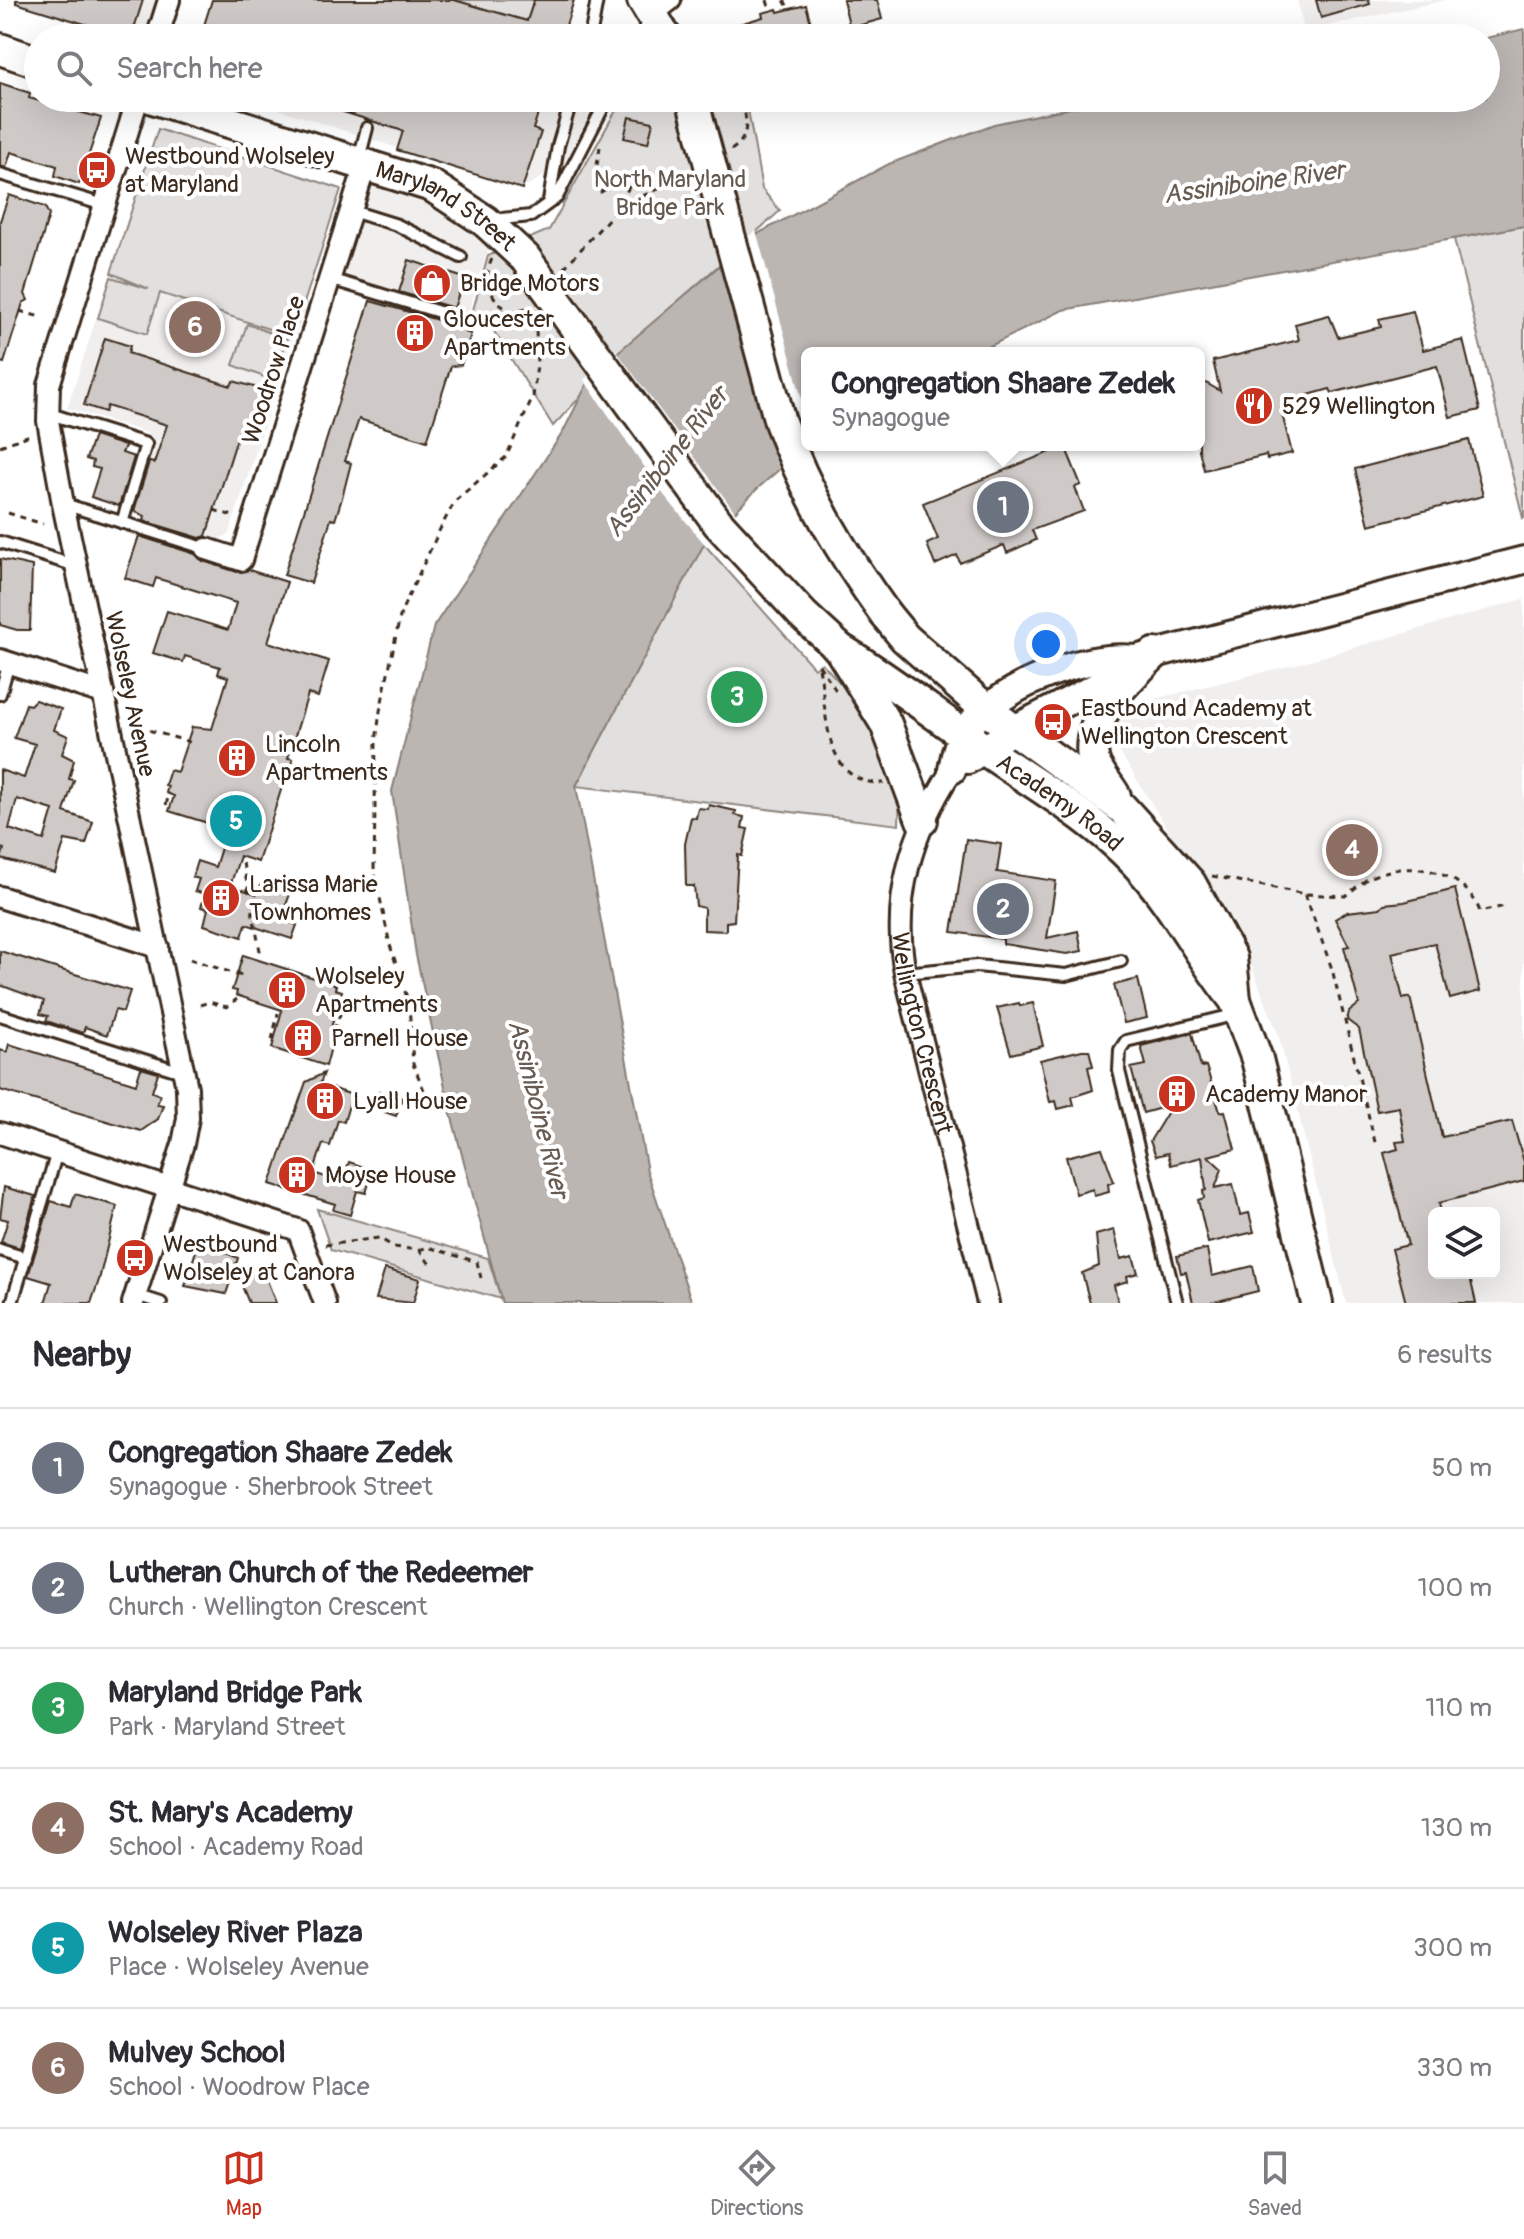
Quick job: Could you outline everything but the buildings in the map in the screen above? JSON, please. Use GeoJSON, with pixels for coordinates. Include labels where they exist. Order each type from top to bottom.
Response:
{"type":"FeatureCollection","features":[{"type":"Feature","properties":{"kind":"main road"},"geometry":{"type":"LineString","coordinates":[[0,49],[24,57]]}},
{"type":"Feature","properties":{"kind":"main road","name":"Maryland Street"},"geometry":{"type":"LineString","coordinates":[[199,112],[432,186],[485,221],[525,258],[718,523],[783,594],[829,657]]}},
{"type":"Feature","properties":{"kind":"main road","name":"Academy Road"},"geometry":{"type":"LineString","coordinates":[[695,112],[780,422],[821,517],[886,615],[905,638],[988,711],[1122,808],[1175,863],[1211,917],[1231,958],[1237,1007],[1257,1059],[1317,1303]]}},
{"type":"Feature","properties":{"kind":"main road"},"geometry":{"type":"LineString","coordinates":[[1122,808],[1093,759],[1095,736],[1111,696],[1144,656]]}},
{"type":"Feature","properties":{"kind":"main road"},"geometry":{"type":"LineString","coordinates":[[829,657],[890,734],[922,820]]}},
{"type":"Feature","properties":{"kind":"main road","name":"Academy Road"},"geometry":{"type":"LineString","coordinates":[[829,657],[897,683],[974,742],[1087,817],[1138,865],[1179,918],[1207,966],[1237,1007]]}},
{"type":"Feature","properties":{"kind":"street"},"geometry":{"type":"LineString","coordinates":[[161,24],[169,0]]}},
{"type":"Feature","properties":{"kind":"street","name":"Wolseley Avenue"},"geometry":{"type":"LineString","coordinates":[[134,112],[56,357],[48,422],[185,1073],[188,1118],[134,1299]]}},
{"type":"Feature","properties":{"kind":"street","name":"Woodrow Place"},"geometry":{"type":"LineString","coordinates":[[207,549],[241,560],[352,211],[362,162]]}},
{"type":"Feature","properties":{"kind":"street","name":"Wellington Crescent"},"geometry":{"type":"LineString","coordinates":[[988,1303],[905,973],[900,935],[903,882],[922,820],[952,770],[974,742],[988,711],[1010,693],[1082,662],[1112,655],[1144,656],[1524,560]]}},
{"type":"Feature","properties":{"kind":"street","name":"Wellington Crescent"},"geometry":{"type":"LineString","coordinates":[[974,742],[1014,729],[1113,678],[1144,656]]}},
{"type":"Feature","properties":{"kind":"street"},"geometry":{"type":"LineString","coordinates":[[4,662],[103,693]]}},
{"type":"Feature","properties":{"kind":"street"},"geometry":{"type":"LineString","coordinates":[[0,897],[158,947]]}},
{"type":"Feature","properties":{"kind":"street"},"geometry":{"type":"LineString","coordinates":[[0,1133],[298,1230],[325,1303]]}},
{"type":"Feature","properties":{"kind":"lane"},"geometry":{"type":"LineString","coordinates":[[593,24],[597,0]]}},
{"type":"Feature","properties":{"kind":"lane"},"geometry":{"type":"LineString","coordinates":[[546,207],[569,112]]}},
{"type":"Feature","properties":{"kind":"lane"},"geometry":{"type":"LineString","coordinates":[[485,221],[531,216],[546,207],[569,177],[601,112]]}},
{"type":"Feature","properties":{"kind":"lane"},"geometry":{"type":"LineString","coordinates":[[362,162],[367,128]]}},
{"type":"Feature","properties":{"kind":"lane"},"geometry":{"type":"LineString","coordinates":[[0,174],[104,205]]}},
{"type":"Feature","properties":{"kind":"lane"},"geometry":{"type":"LineString","coordinates":[[352,211],[397,225],[461,257]]}},
{"type":"Feature","properties":{"kind":"lane"},"geometry":{"type":"LineString","coordinates":[[330,279],[469,321]]}},
{"type":"Feature","properties":{"kind":"lane"},"geometry":{"type":"LineString","coordinates":[[48,422],[146,444],[122,523]]}},
{"type":"Feature","properties":{"kind":"lane"},"geometry":{"type":"LineString","coordinates":[[63,504],[207,549]]}},
{"type":"Feature","properties":{"kind":"lane"},"geometry":{"type":"LineString","coordinates":[[0,542],[76,566]]}},
{"type":"Feature","properties":{"kind":"lane"},"geometry":{"type":"LineString","coordinates":[[0,694],[4,662]]}},
{"type":"Feature","properties":{"kind":"lane"},"geometry":{"type":"LineString","coordinates":[[905,973],[977,966],[1066,975],[1121,961]]}},
{"type":"Feature","properties":{"kind":"lane"},"geometry":{"type":"LineString","coordinates":[[1177,1303],[1119,1071],[1120,1050],[1126,1041],[1237,1007]]}},
{"type":"Feature","properties":{"kind":"lane"},"geometry":{"type":"LineString","coordinates":[[0,1015],[185,1073]]}},
{"type":"Feature","properties":{"kind":"lane"},"geometry":{"type":"LineString","coordinates":[[12,1303],[57,1152]]}},
{"type":"Feature","properties":{"kind":"lane"},"geometry":{"type":"LineString","coordinates":[[0,1250],[26,1258]]}},
{"type":"Feature","properties":{"kind":"lane"},"geometry":{"type":"LineString","coordinates":[[134,1299],[161,1303]]}},
{"type":"Feature","properties":{"kind":"path"},"geometry":{"type":"LineString","coordinates":[[767,0],[770,11]]}},
{"type":"Feature","properties":{"kind":"path"},"geometry":{"type":"LineString","coordinates":[[784,0],[789,9]]}},
{"type":"Feature","properties":{"kind":"path"},"geometry":{"type":"LineString","coordinates":[[728,152],[740,144],[746,128],[743,112]]}},
{"type":"Feature","properties":{"kind":"path"},"geometry":{"type":"LineString","coordinates":[[602,135],[594,188],[601,192],[631,176],[633,183],[622,195],[620,206]]}},
{"type":"Feature","properties":{"kind":"path"},"geometry":{"type":"LineString","coordinates":[[560,273],[620,206],[692,174]]}},
{"type":"Feature","properties":{"kind":"path"},"geometry":{"type":"LineString","coordinates":[[495,256],[487,270],[489,288],[504,309]]}},
{"type":"Feature","properties":{"kind":"path"},"geometry":{"type":"LineString","coordinates":[[424,1090],[413,1064],[404,980],[390,945],[374,870],[376,742],[401,612],[455,501],[506,457],[533,397],[537,365],[536,326],[531,306],[520,312],[504,309],[469,321]]}},
{"type":"Feature","properties":{"kind":"path"},"geometry":{"type":"LineString","coordinates":[[20,311],[40,317]]}},
{"type":"Feature","properties":{"kind":"path"},"geometry":{"type":"LineString","coordinates":[[0,446],[48,422]]}},
{"type":"Feature","properties":{"kind":"path"},"geometry":{"type":"LineString","coordinates":[[249,426],[268,432]]}},
{"type":"Feature","properties":{"kind":"path"},"geometry":{"type":"LineString","coordinates":[[214,510],[240,518]]}},
{"type":"Feature","properties":{"kind":"path"},"geometry":{"type":"LineString","coordinates":[[8,513],[43,524]]}},
{"type":"Feature","properties":{"kind":"path"},"geometry":{"type":"LineString","coordinates":[[829,657],[827,733],[841,762],[864,781],[892,781]]}},
{"type":"Feature","properties":{"kind":"path"},"geometry":{"type":"LineString","coordinates":[[138,727],[193,743]]}},
{"type":"Feature","properties":{"kind":"path"},"geometry":{"type":"LineString","coordinates":[[166,805],[169,794]]}},
{"type":"Feature","properties":{"kind":"path"},"geometry":{"type":"LineString","coordinates":[[243,863],[261,956]]}},
{"type":"Feature","properties":{"kind":"path"},"geometry":{"type":"LineString","coordinates":[[1204,876],[1305,894],[1345,896],[1373,876],[1425,869],[1449,877],[1467,888],[1480,912],[1505,906]]}},
{"type":"Feature","properties":{"kind":"path"},"geometry":{"type":"LineString","coordinates":[[1305,894],[1332,969],[1376,1146]]}},
{"type":"Feature","properties":{"kind":"path"},"geometry":{"type":"LineString","coordinates":[[190,959],[242,976]]}},
{"type":"Feature","properties":{"kind":"path"},"geometry":{"type":"LineString","coordinates":[[200,1005],[209,1002],[227,1007],[237,999]]}},
{"type":"Feature","properties":{"kind":"path"},"geometry":{"type":"LineString","coordinates":[[334,1030],[342,1009]]}},
{"type":"Feature","properties":{"kind":"path"},"geometry":{"type":"LineString","coordinates":[[272,1040],[278,1013]]}},
{"type":"Feature","properties":{"kind":"path"},"geometry":{"type":"LineString","coordinates":[[325,1245],[379,1238],[394,1247],[419,1250],[428,1247],[477,1262],[481,1278]]}},
{"type":"Feature","properties":{"kind":"path"},"geometry":{"type":"LineString","coordinates":[[419,1250],[433,1268]]}},
{"type":"Feature","properties":{"kind":"shaded area"},"geometry":{"type":"Polygon","coordinates":[[[90,0],[169,0],[161,24],[82,24],[90,0]]]}},
{"type":"Feature","properties":{"kind":"shaded area"},"geometry":{"type":"Polygon","coordinates":[[[1297,0],[1447,0],[1336,24],[1302,24],[1297,0]]]}},
{"type":"Feature","properties":{"kind":"shaded area"},"geometry":{"type":"Polygon","coordinates":[[[288,112],[590,112],[565,163],[522,189],[288,112]]]}},
{"type":"Feature","properties":{"kind":"shaded area"},"geometry":{"type":"Polygon","coordinates":[[[158,129],[341,189],[229,534],[219,539],[124,512],[148,433],[67,408],[158,129]]]}},
{"type":"Feature","properties":{"kind":"shaded area"},"geometry":{"type":"Polygon","coordinates":[[[366,163],[495,229],[466,320],[330,279],[366,163]]]}},
{"type":"Feature","properties":{"kind":"shaded area"},"geometry":{"type":"Polygon","coordinates":[[[1524,599],[1524,1303],[1346,1303],[1279,1037],[1250,962],[1111,738],[1111,726],[1126,706],[1300,663],[1524,599]]]}},
{"type":"Feature","properties":{"kind":"green space"},"geometry":{"type":"Polygon","coordinates":[[[454,0],[534,0],[527,21],[454,0]]]}},
{"type":"Feature","properties":{"kind":"green space","name":"North Maryland Bridge Park"},"geometry":{"type":"Polygon","coordinates":[[[615,112],[748,112],[762,189],[780,211],[629,345],[553,426],[490,325],[473,310],[488,256],[549,230],[615,112]]]}},
{"type":"Feature","properties":{"kind":"green space"},"geometry":{"type":"Polygon","coordinates":[[[158,129],[341,189],[293,337],[160,293],[147,334],[98,318],[111,277],[149,289],[111,273],[158,129]]]}},
{"type":"Feature","properties":{"kind":"green space"},"geometry":{"type":"Polygon","coordinates":[[[1524,226],[1524,517],[1523,518],[1454,239],[1524,226]]]}},
{"type":"Feature","properties":{"kind":"green space"},"geometry":{"type":"Polygon","coordinates":[[[247,324],[287,339],[273,378],[233,365],[247,324]]]}},
{"type":"Feature","properties":{"kind":"green space"},"geometry":{"type":"Polygon","coordinates":[[[704,544],[814,668],[822,663],[870,716],[900,781],[899,825],[576,786],[704,544]]]}},
{"type":"Feature","properties":{"kind":"green space"},"geometry":{"type":"Polygon","coordinates":[[[317,1209],[488,1258],[501,1299],[331,1250],[317,1209]]]}},
{"type":"Feature","properties":{"kind":"water","name":"Assiniboine River"},"geometry":{"type":"Polygon","coordinates":[[[1524,29],[1524,226],[1063,310],[988,347],[801,347],[801,450],[757,489],[704,544],[576,786],[647,1171],[692,1303],[502,1303],[451,1114],[416,955],[392,791],[434,626],[563,432],[587,384],[618,352],[757,234],[889,164],[994,124],[1051,112],[1500,112],[1500,35],[1524,29]]]}},
{"type":"Feature","properties":{"kind":"pier"},"geometry":{"type":"Polygon","coordinates":[[[756,230],[801,396],[801,451],[806,451],[781,475],[765,432],[720,260],[756,230]]]}},
{"type":"Feature","properties":{"kind":"pier"},"geometry":{"type":"Polygon","coordinates":[[[615,349],[738,516],[707,547],[664,495],[584,380],[615,349]]]}},
{"type":"Feature","properties":{"kind":"place","name":"Westbound Wolseley at Maryland"},"geometry":{"type":"Point","coordinates":[97,170]}},
{"type":"Feature","properties":{"kind":"place","name":"Bridge Motors"},"geometry":{"type":"Point","coordinates":[432,283]}},
{"type":"Feature","properties":{"kind":"place","name":"Mulvey School"},"geometry":{"type":"Point","coordinates":[195,327]}},
{"type":"Feature","properties":{"kind":"place","name":"Gloucester Apartments"},"geometry":{"type":"Point","coordinates":[415,333]}},
{"type":"Feature","properties":{"kind":"place","name":"529 Wellington"},"geometry":{"type":"Point","coordinates":[1254,406]}},
{"type":"Feature","properties":{"kind":"place","name":"Congregation Shaare Zedek"},"geometry":{"type":"Point","coordinates":[1003,507]}},
{"type":"Feature","properties":{"kind":"place","name":"Maryland Bridge Park"},"geometry":{"type":"Point","coordinates":[737,697]}},
{"type":"Feature","properties":{"kind":"place","name":"Eastbound Academy at Wellington Crescent"},"geometry":{"type":"Point","coordinates":[1053,722]}},
{"type":"Feature","properties":{"kind":"place","name":"Lincoln Apartments"},"geometry":{"type":"Point","coordinates":[237,758]}},
{"type":"Feature","properties":{"kind":"place","name":"Wolseley River Plaza"},"geometry":{"type":"Point","coordinates":[236,821]}},
{"type":"Feature","properties":{"kind":"place","name":"St. Mary's Academy"},"geometry":{"type":"Point","coordinates":[1352,850]}},
{"type":"Feature","properties":{"kind":"place","name":"Larissa Marie Townhomes"},"geometry":{"type":"Point","coordinates":[221,898]}},
{"type":"Feature","properties":{"kind":"place","name":"Lutheran Church of the Redeemer"},"geometry":{"type":"Point","coordinates":[1003,909]}},
{"type":"Feature","properties":{"kind":"place","name":"Wolseley Apartments"},"geometry":{"type":"Point","coordinates":[287,990]}},
{"type":"Feature","properties":{"kind":"place","name":"Parnell House"},"geometry":{"type":"Point","coordinates":[303,1038]}},
{"type":"Feature","properties":{"kind":"place","name":"Academy Manor"},"geometry":{"type":"Point","coordinates":[1177,1094]}},
{"type":"Feature","properties":{"kind":"place","name":"Lyall House"},"geometry":{"type":"Point","coordinates":[325,1101]}},
{"type":"Feature","properties":{"kind":"place","name":"Moyse House"},"geometry":{"type":"Point","coordinates":[297,1175]}},
{"type":"Feature","properties":{"kind":"place","name":"Westbound Wolseley at Canora"},"geometry":{"type":"Point","coordinates":[135,1258]}}]}
